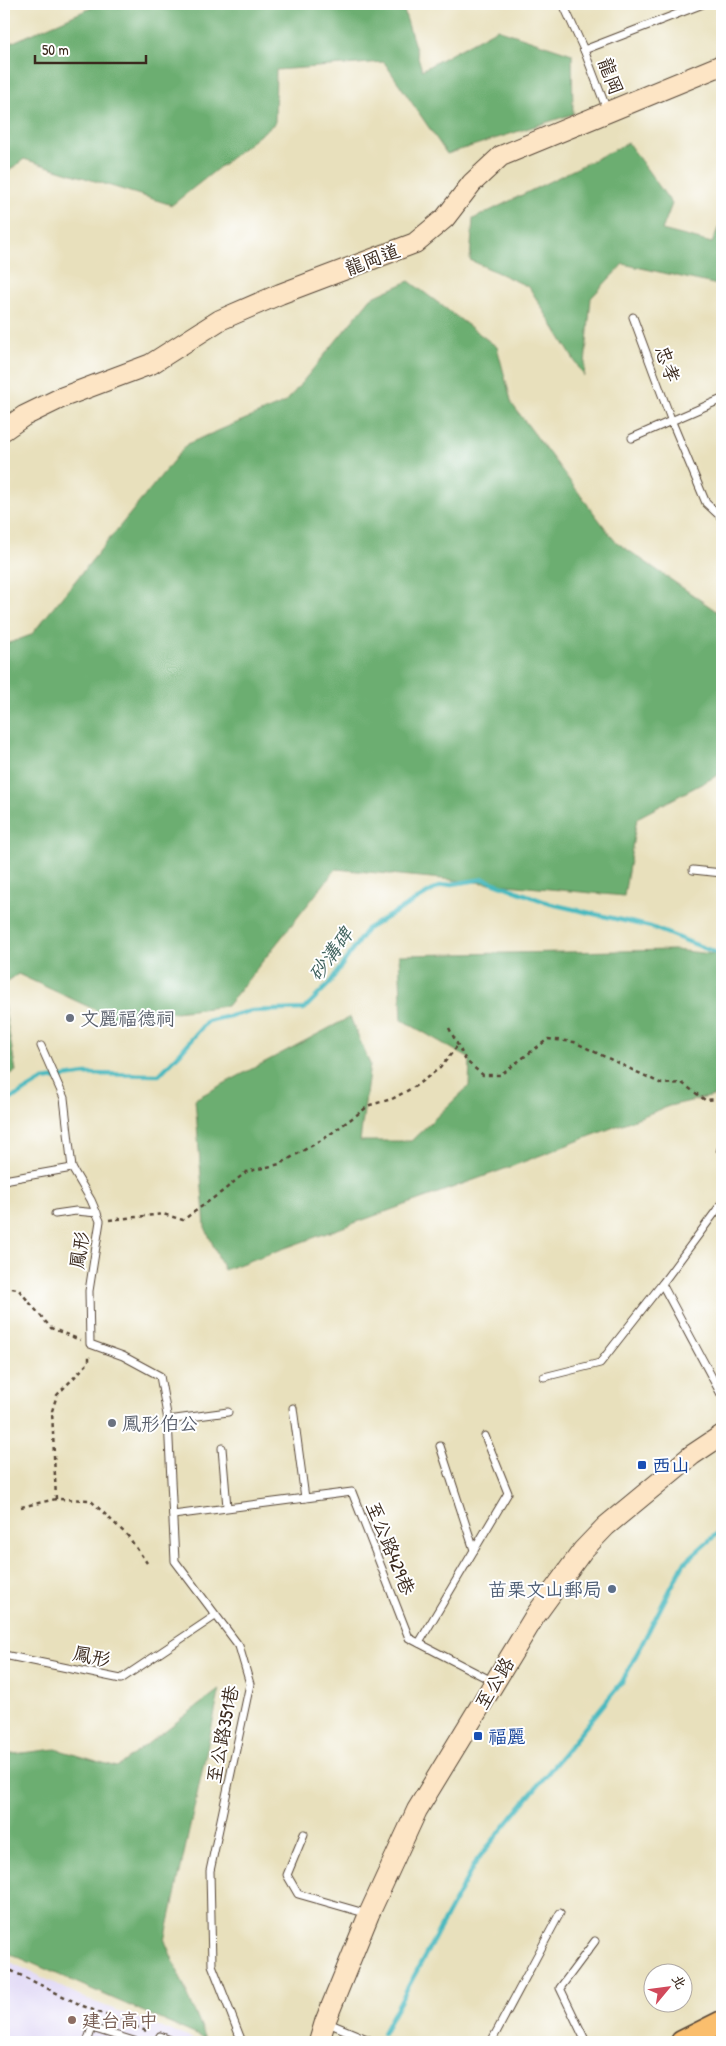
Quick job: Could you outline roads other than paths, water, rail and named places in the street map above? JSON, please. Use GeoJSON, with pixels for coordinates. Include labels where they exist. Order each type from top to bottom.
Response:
{"type":"FeatureCollection","features":[{"type":"Feature","properties":{"kind":"main road"},"geometry":{"type":"LineString","coordinates":[[682,2042],[722,2022]]}},
{"type":"Feature","properties":{"kind":"street","name":"龍岡道"},"geometry":{"type":"LineString","coordinates":[[4,430],[24,416],[63,397],[151,364],[220,320],[280,294],[415,243],[445,218],[472,183],[501,156],[722,65]]}},
{"type":"Feature","properties":{"kind":"street","name":"至公路"},"geometry":{"type":"LineString","coordinates":[[319,2042],[325,2022],[368,1914],[417,1810],[535,1616],[583,1550],[606,1526],[692,1455],[722,1435]]}},
{"type":"Feature","properties":{"kind":"lane","name":"龍岡"},"geometry":{"type":"LineString","coordinates":[[563,4],[584,50],[608,113]]}},
{"type":"Feature","properties":{"kind":"lane","name":"龍岡"},"geometry":{"type":"LineString","coordinates":[[584,50],[703,4]]}},
{"type":"Feature","properties":{"kind":"lane","name":"忠孝"},"geometry":{"type":"LineString","coordinates":[[633,317],[672,422],[706,503],[722,518]]}},
{"type":"Feature","properties":{"kind":"lane"},"geometry":{"type":"LineString","coordinates":[[632,438],[722,399]]}},
{"type":"Feature","properties":{"kind":"lane"},"geometry":{"type":"LineString","coordinates":[[693,870],[722,873]]}},
{"type":"Feature","properties":{"kind":"lane","name":"鳳形"},"geometry":{"type":"LineString","coordinates":[[41,1046],[64,1098],[72,1168],[91,1200],[100,1221],[89,1291],[90,1344]]}},
{"type":"Feature","properties":{"kind":"lane"},"geometry":{"type":"LineString","coordinates":[[4,1180],[72,1168]]}},
{"type":"Feature","properties":{"kind":"lane"},"geometry":{"type":"LineString","coordinates":[[544,1377],[600,1363],[662,1284],[722,1202]]}},
{"type":"Feature","properties":{"kind":"lane"},"geometry":{"type":"LineString","coordinates":[[55,1214],[76,1211],[97,1213]]}},
{"type":"Feature","properties":{"kind":"lane"},"geometry":{"type":"LineString","coordinates":[[662,1284],[722,1396]]}},
{"type":"Feature","properties":{"kind":"lane","name":"至公路351巷"},"geometry":{"type":"LineString","coordinates":[[90,1344],[123,1356],[160,1376],[168,1420],[175,1560],[239,1646],[250,1684],[210,1871],[212,1965],[242,2042]]}},
{"type":"Feature","properties":{"kind":"lane"},"geometry":{"type":"LineString","coordinates":[[293,1408],[305,1498]]}},
{"type":"Feature","properties":{"kind":"lane"},"geometry":{"type":"LineString","coordinates":[[168,1420],[228,1412]]}},
{"type":"Feature","properties":{"kind":"lane"},"geometry":{"type":"LineString","coordinates":[[419,1643],[508,1493],[486,1436]]}},
{"type":"Feature","properties":{"kind":"lane"},"geometry":{"type":"LineString","coordinates":[[440,1446],[474,1550]]}},
{"type":"Feature","properties":{"kind":"lane"},"geometry":{"type":"LineString","coordinates":[[222,1448],[227,1507]]}},
{"type":"Feature","properties":{"kind":"lane","name":"至公路429巷"},"geometry":{"type":"LineString","coordinates":[[173,1515],[352,1492],[409,1638],[494,1682]]}},
{"type":"Feature","properties":{"kind":"lane","name":"鳳形"},"geometry":{"type":"LineString","coordinates":[[4,1655],[121,1679],[215,1616]]}},
{"type":"Feature","properties":{"kind":"lane"},"geometry":{"type":"LineString","coordinates":[[304,1834],[288,1875],[298,1894],[368,1914]]}},
{"type":"Feature","properties":{"kind":"lane"},"geometry":{"type":"LineString","coordinates":[[491,2042],[560,1913]]}},
{"type":"Feature","properties":{"kind":"lane"},"geometry":{"type":"LineString","coordinates":[[586,2042],[560,1988],[595,1941]]}},
{"type":"Feature","properties":{"kind":"lane"},"geometry":{"type":"LineString","coordinates":[[325,2022],[374,2042]]}},
{"type":"Feature","properties":{"kind":"lane"},"geometry":{"type":"LineString","coordinates":[[87,2042],[92,2028],[137,2042]]}},
{"type":"Feature","properties":{"kind":"lane"},"geometry":{"type":"LineString","coordinates":[[159,2039],[175,2042]]}},
{"type":"Feature","properties":{"kind":"waterway","name":"砂溝碑"},"geometry":{"type":"LineString","coordinates":[[4,1103],[43,1080],[86,1074],[159,1075],[207,1021],[252,1011],[304,1009],[328,985],[367,929],[440,886],[484,879],[551,904],[651,927],[722,955]]}},
{"type":"Feature","properties":{"kind":"waterway"},"geometry":{"type":"LineString","coordinates":[[383,2033],[477,1860],[622,1682],[684,1563],[722,1529]]}},
{"type":"Feature","properties":{"kind":"place","name":"文麗福德祠"},"geometry":{"type":"Point","coordinates":[70,1018]}},
{"type":"Feature","properties":{"kind":"place","name":"鳳形伯公"},"geometry":{"type":"Point","coordinates":[112,1423]}},
{"type":"Feature","properties":{"kind":"place","name":"西山"},"geometry":{"type":"Point","coordinates":[642,1465]}},
{"type":"Feature","properties":{"kind":"place","name":"苗栗文山郵局"},"geometry":{"type":"Point","coordinates":[612,1589]}},
{"type":"Feature","properties":{"kind":"place","name":"福麗"},"geometry":{"type":"Point","coordinates":[478,1736]}},
{"type":"Feature","properties":{"kind":"place","name":"建台高中"},"geometry":{"type":"Point","coordinates":[72,2020]}}]}
